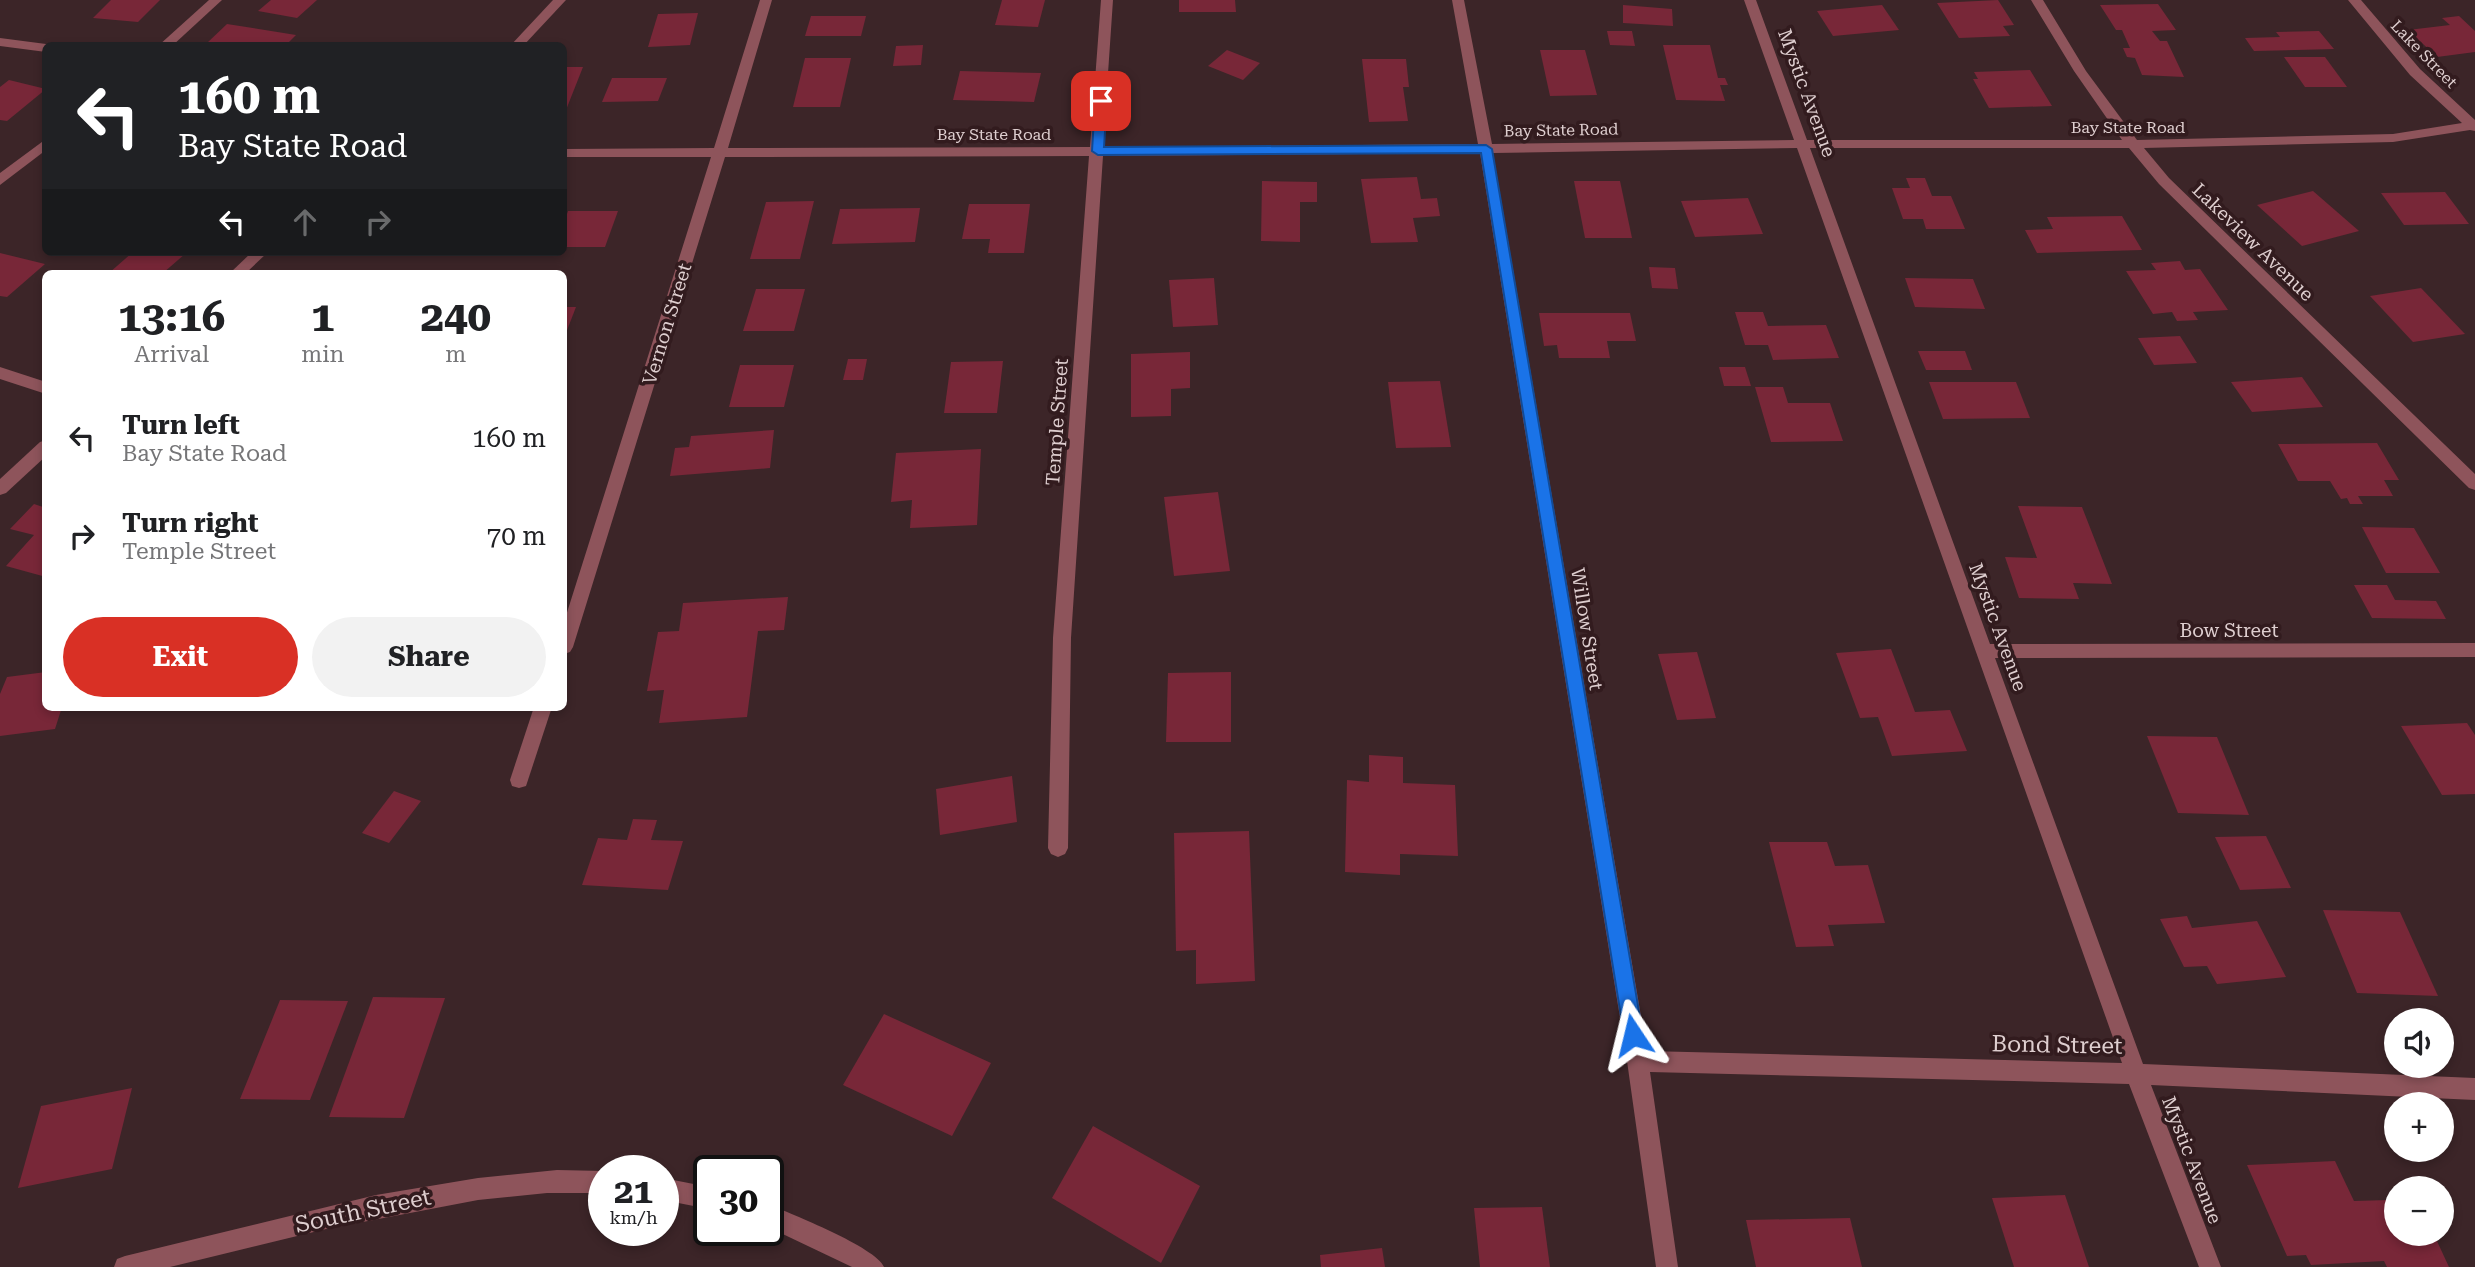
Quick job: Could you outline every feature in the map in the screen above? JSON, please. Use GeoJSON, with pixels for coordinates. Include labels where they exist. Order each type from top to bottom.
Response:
{"type":"FeatureCollection","features":[{"type":"Feature","properties":{"kind":"street"},"geometry":{"type":"LineString","coordinates":[[169,42],[216,0]]}},
{"type":"Feature","properties":{"kind":"street"},"geometry":{"type":"LineString","coordinates":[[520,42],[560,0]]}},
{"type":"Feature","properties":{"kind":"street","name":"Vernon Street"},"geometry":{"type":"LineString","coordinates":[[567,637],[766,0]]}},
{"type":"Feature","properties":{"kind":"street","name":"Temple Street"},"geometry":{"type":"LineString","coordinates":[[1058,848],[1062,638],[1107,0]]}},
{"type":"Feature","properties":{"kind":"street","name":"Willow Street"},"geometry":{"type":"LineString","coordinates":[[1458,0],[1486,149],[1638,1062],[1667,1267]]}},
{"type":"Feature","properties":{"kind":"street","name":"Mystic Avenue"},"geometry":{"type":"LineString","coordinates":[[1750,0],[1804,144],[2136,1074],[2210,1267]]}},
{"type":"Feature","properties":{"kind":"street","name":"Lakeview Avenue"},"geometry":{"type":"LineString","coordinates":[[2037,0],[2068,53],[2131,144],[2206,223],[2475,484]]}},
{"type":"Feature","properties":{"kind":"street","name":"Lake Street"},"geometry":{"type":"LineString","coordinates":[[2354,0],[2415,72],[2474,126]]}},
{"type":"Feature","properties":{"kind":"street"},"geometry":{"type":"LineString","coordinates":[[0,42],[42,47]]}},
{"type":"Feature","properties":{"kind":"street","name":"Bay State Road"},"geometry":{"type":"LineString","coordinates":[[567,153],[2270,143],[2393,138],[2474,126]]}},
{"type":"Feature","properties":{"kind":"street"},"geometry":{"type":"LineString","coordinates":[[0,180],[42,146]]}},
{"type":"Feature","properties":{"kind":"street"},"geometry":{"type":"LineString","coordinates":[[240,270],[256,256]]}},
{"type":"Feature","properties":{"kind":"street"},"geometry":{"type":"LineString","coordinates":[[0,373],[42,387]]}},
{"type":"Feature","properties":{"kind":"street"},"geometry":{"type":"LineString","coordinates":[[0,489],[42,450]]}},
{"type":"Feature","properties":{"kind":"street","name":"Bow Street"},"geometry":{"type":"LineString","coordinates":[[1984,651],[2475,650]]}},
{"type":"Feature","properties":{"kind":"street"},"geometry":{"type":"LineString","coordinates":[[519,780],[542,711]]}},
{"type":"Feature","properties":{"kind":"street","name":"Bond Street"},"geometry":{"type":"LineString","coordinates":[[1638,1062],[2136,1074],[2475,1089]]}},
{"type":"Feature","properties":{"kind":"street","name":"South Street"},"geometry":{"type":"LineString","coordinates":[[125,1267],[337,1215],[441,1194],[532,1182],[588,1182]]}},
{"type":"Feature","properties":{"kind":"street"},"geometry":{"type":"LineString","coordinates":[[784,1222],[852,1254],[873,1267]]}},
{"type":"Feature","properties":{"kind":"building"},"geometry":{"type":"Polygon","coordinates":[[[111,0],[160,0],[138,22],[93,18],[111,0]]]}},
{"type":"Feature","properties":{"kind":"building"},"geometry":{"type":"Polygon","coordinates":[[[271,0],[317,0],[297,18],[258,11],[271,0]]]}},
{"type":"Feature","properties":{"kind":"building"},"geometry":{"type":"Polygon","coordinates":[[[1002,0],[1045,0],[1038,27],[995,25],[1002,0]]]}},
{"type":"Feature","properties":{"kind":"building"},"geometry":{"type":"Polygon","coordinates":[[[1179,0],[1235,0],[1236,12],[1179,12],[1179,0]]]}},
{"type":"Feature","properties":{"kind":"building"},"geometry":{"type":"Polygon","coordinates":[[[1998,0],[2014,25],[2003,26],[2010,36],[1959,38],[1937,3],[1998,0]]]}},
{"type":"Feature","properties":{"kind":"building"},"geometry":{"type":"Polygon","coordinates":[[[2158,4],[2176,30],[2152,31],[2160,41],[2167,41],[2184,77],[2142,75],[2135,58],[2127,57],[2123,48],[2130,48],[2122,30],[2116,30],[2100,5],[2158,4]]]}},
{"type":"Feature","properties":{"kind":"building"},"geometry":{"type":"Polygon","coordinates":[[[1623,5],[1672,9],[1673,26],[1623,23],[1623,5]]]}},
{"type":"Feature","properties":{"kind":"building"},"geometry":{"type":"Polygon","coordinates":[[[1882,5],[1899,30],[1833,36],[1817,11],[1882,5]]]}},
{"type":"Feature","properties":{"kind":"building"},"geometry":{"type":"Polygon","coordinates":[[[698,13],[690,45],[648,47],[658,14],[698,13]]]}},
{"type":"Feature","properties":{"kind":"building"},"geometry":{"type":"Polygon","coordinates":[[[811,16],[866,16],[861,36],[805,36],[811,16]]]}},
{"type":"Feature","properties":{"kind":"building"},"geometry":{"type":"Polygon","coordinates":[[[2459,16],[2475,31],[2475,52],[2437,57],[2408,30],[2450,25],[2442,18],[2459,16]]]}},
{"type":"Feature","properties":{"kind":"building"},"geometry":{"type":"Polygon","coordinates":[[[227,24],[296,35],[289,42],[208,42],[227,24]]]}},
{"type":"Feature","properties":{"kind":"building"},"geometry":{"type":"Polygon","coordinates":[[[1607,31],[1632,31],[1635,46],[1610,45],[1607,31]]]}},
{"type":"Feature","properties":{"kind":"building"},"geometry":{"type":"Polygon","coordinates":[[[2319,31],[2334,49],[2254,51],[2245,38],[2280,37],[2276,32],[2319,31]]]}},
{"type":"Feature","properties":{"kind":"building"},"geometry":{"type":"Polygon","coordinates":[[[923,45],[921,65],[893,66],[896,46],[923,45]]]}},
{"type":"Feature","properties":{"kind":"building"},"geometry":{"type":"Polygon","coordinates":[[[1663,45],[1710,45],[1718,78],[1725,78],[1728,85],[1720,85],[1725,101],[1676,100],[1663,45]]]}},
{"type":"Feature","properties":{"kind":"building"},"geometry":{"type":"Polygon","coordinates":[[[1227,50],[1260,63],[1243,80],[1208,66],[1227,50]]]}},
{"type":"Feature","properties":{"kind":"building"},"geometry":{"type":"Polygon","coordinates":[[[1540,50],[1585,50],[1597,95],[1550,96],[1540,50]]]}},
{"type":"Feature","properties":{"kind":"building"},"geometry":{"type":"Polygon","coordinates":[[[2284,57],[2325,57],[2347,87],[2305,87],[2284,57]]]}},
{"type":"Feature","properties":{"kind":"building"},"geometry":{"type":"Polygon","coordinates":[[[805,58],[851,58],[840,107],[793,107],[805,58]]]}},
{"type":"Feature","properties":{"kind":"building"},"geometry":{"type":"Polygon","coordinates":[[[1362,59],[1406,59],[1409,87],[1403,87],[1408,121],[1369,122],[1362,59]]]}},
{"type":"Feature","properties":{"kind":"building"},"geometry":{"type":"Polygon","coordinates":[[[567,67],[583,67],[567,107],[567,67]]]}},
{"type":"Feature","properties":{"kind":"building"},"geometry":{"type":"Polygon","coordinates":[[[2030,70],[2052,106],[1989,108],[1973,79],[1978,79],[1974,72],[2030,70]]]}},
{"type":"Feature","properties":{"kind":"building"},"geometry":{"type":"Polygon","coordinates":[[[960,71],[1041,73],[1034,102],[953,100],[960,71]]]}},
{"type":"Feature","properties":{"kind":"building"},"geometry":{"type":"Polygon","coordinates":[[[612,78],[667,78],[658,101],[602,102],[612,78]]]}},
{"type":"Feature","properties":{"kind":"building"},"geometry":{"type":"Polygon","coordinates":[[[9,80],[42,88],[42,92],[7,121],[0,120],[0,87],[9,80]]]}},
{"type":"Feature","properties":{"kind":"building"},"geometry":{"type":"Polygon","coordinates":[[[1417,177],[1421,199],[1437,198],[1440,216],[1413,218],[1418,242],[1371,243],[1361,179],[1417,177]]]}},
{"type":"Feature","properties":{"kind":"building"},"geometry":{"type":"Polygon","coordinates":[[[1906,178],[1925,178],[1932,196],[1951,196],[1965,229],[1926,229],[1923,219],[1903,219],[1892,188],[1910,188],[1906,178]]]}},
{"type":"Feature","properties":{"kind":"building"},"geometry":{"type":"Polygon","coordinates":[[[1262,181],[1317,182],[1317,202],[1300,202],[1300,242],[1261,241],[1262,181]]]}},
{"type":"Feature","properties":{"kind":"building"},"geometry":{"type":"Polygon","coordinates":[[[1574,181],[1620,181],[1632,238],[1585,238],[1574,181]]]}},
{"type":"Feature","properties":{"kind":"building"},"geometry":{"type":"Polygon","coordinates":[[[2313,191],[2359,231],[2302,246],[2257,205],[2313,191]]]}},
{"type":"Feature","properties":{"kind":"building"},"geometry":{"type":"Polygon","coordinates":[[[2445,192],[2469,224],[2404,225],[2381,193],[2445,192]]]}},
{"type":"Feature","properties":{"kind":"building"},"geometry":{"type":"Polygon","coordinates":[[[1748,198],[1763,234],[1695,237],[1681,201],[1748,198]]]}},
{"type":"Feature","properties":{"kind":"building"},"geometry":{"type":"Polygon","coordinates":[[[814,201],[800,259],[750,259],[766,202],[814,201]]]}},
{"type":"Feature","properties":{"kind":"building"},"geometry":{"type":"Polygon","coordinates":[[[969,204],[1030,204],[1024,253],[988,253],[990,239],[962,239],[969,204]]]}},
{"type":"Feature","properties":{"kind":"building"},"geometry":{"type":"Polygon","coordinates":[[[920,208],[915,242],[832,244],[840,209],[920,208]]]}},
{"type":"Feature","properties":{"kind":"building"},"geometry":{"type":"Polygon","coordinates":[[[568,211],[618,211],[605,247],[567,247],[568,211]]]}},
{"type":"Feature","properties":{"kind":"building"},"geometry":{"type":"Polygon","coordinates":[[[2122,216],[2142,250],[2037,253],[2025,230],[2053,229],[2047,217],[2122,216]]]}},
{"type":"Feature","properties":{"kind":"building"},"geometry":{"type":"Polygon","coordinates":[[[0,253],[45,264],[7,297],[0,296],[0,253]]]}},
{"type":"Feature","properties":{"kind":"building"},"geometry":{"type":"Polygon","coordinates":[[[128,256],[183,256],[166,270],[112,270],[128,256]]]}},
{"type":"Feature","properties":{"kind":"building"},"geometry":{"type":"Polygon","coordinates":[[[2180,261],[2185,270],[2200,269],[2228,310],[2193,312],[2198,320],[2177,321],[2172,312],[2153,314],[2126,271],[2156,270],[2151,263],[2180,261]]]}},
{"type":"Feature","properties":{"kind":"building"},"geometry":{"type":"Polygon","coordinates":[[[1649,267],[1675,268],[1678,289],[1652,288],[1649,267]]]}},
{"type":"Feature","properties":{"kind":"building"},"geometry":{"type":"Polygon","coordinates":[[[1214,278],[1218,325],[1173,327],[1169,280],[1214,278]]]}},
{"type":"Feature","properties":{"kind":"building"},"geometry":{"type":"Polygon","coordinates":[[[1905,278],[1973,279],[1985,309],[1915,307],[1905,278]]]}},
{"type":"Feature","properties":{"kind":"building"},"geometry":{"type":"Polygon","coordinates":[[[2421,288],[2465,334],[2413,342],[2370,296],[2421,288]]]}},
{"type":"Feature","properties":{"kind":"building"},"geometry":{"type":"Polygon","coordinates":[[[756,289],[805,289],[794,331],[743,331],[756,289]]]}},
{"type":"Feature","properties":{"kind":"building"},"geometry":{"type":"Polygon","coordinates":[[[567,307],[576,307],[567,330],[567,307]]]}},
{"type":"Feature","properties":{"kind":"building"},"geometry":{"type":"Polygon","coordinates":[[[1735,312],[1763,312],[1768,326],[1826,325],[1839,358],[1773,360],[1768,345],[1745,345],[1735,312]]]}},
{"type":"Feature","properties":{"kind":"building"},"geometry":{"type":"Polygon","coordinates":[[[1539,313],[1630,313],[1636,341],[1607,341],[1610,358],[1559,358],[1557,345],[1544,346],[1539,313]]]}},
{"type":"Feature","properties":{"kind":"building"},"geometry":{"type":"Polygon","coordinates":[[[2180,336],[2197,363],[2154,365],[2138,338],[2180,336]]]}},
{"type":"Feature","properties":{"kind":"building"},"geometry":{"type":"Polygon","coordinates":[[[1918,351],[1965,351],[1972,370],[1926,370],[1918,351]]]}},
{"type":"Feature","properties":{"kind":"building"},"geometry":{"type":"Polygon","coordinates":[[[1190,352],[1190,388],[1171,389],[1171,416],[1131,417],[1131,354],[1190,352]]]}},
{"type":"Feature","properties":{"kind":"building"},"geometry":{"type":"Polygon","coordinates":[[[848,359],[867,359],[863,380],[843,380],[848,359]]]}},
{"type":"Feature","properties":{"kind":"building"},"geometry":{"type":"Polygon","coordinates":[[[1003,361],[997,413],[944,413],[951,362],[1003,361]]]}},
{"type":"Feature","properties":{"kind":"building"},"geometry":{"type":"Polygon","coordinates":[[[740,365],[794,365],[784,407],[729,407],[740,365]]]}},
{"type":"Feature","properties":{"kind":"building"},"geometry":{"type":"Polygon","coordinates":[[[1719,367],[1745,367],[1751,386],[1724,386],[1719,367]]]}},
{"type":"Feature","properties":{"kind":"building"},"geometry":{"type":"Polygon","coordinates":[[[2302,377],[2323,407],[2252,412],[2231,382],[2302,377]]]}},
{"type":"Feature","properties":{"kind":"building"},"geometry":{"type":"Polygon","coordinates":[[[1440,381],[1451,447],[1396,448],[1388,382],[1440,381]]]}},
{"type":"Feature","properties":{"kind":"building"},"geometry":{"type":"Polygon","coordinates":[[[1929,382],[2016,382],[2030,418],[1943,419],[1929,382]]]}},
{"type":"Feature","properties":{"kind":"building"},"geometry":{"type":"Polygon","coordinates":[[[1755,387],[1783,387],[1788,403],[1830,403],[1843,441],[1771,442],[1755,387]]]}},
{"type":"Feature","properties":{"kind":"building"},"geometry":{"type":"Polygon","coordinates":[[[774,430],[770,468],[670,476],[675,448],[689,447],[691,436],[774,430]]]}},
{"type":"Feature","properties":{"kind":"building"},"geometry":{"type":"Polygon","coordinates":[[[2377,443],[2399,480],[2384,480],[2393,496],[2358,496],[2363,504],[2350,504],[2347,498],[2341,499],[2330,481],[2298,481],[2278,444],[2377,443]]]}},
{"type":"Feature","properties":{"kind":"building"},"geometry":{"type":"Polygon","coordinates":[[[981,449],[977,525],[910,528],[912,500],[891,502],[896,453],[981,449]]]}},
{"type":"Feature","properties":{"kind":"building"},"geometry":{"type":"Polygon","coordinates":[[[1218,492],[1230,571],[1174,576],[1164,497],[1218,492]]]}},
{"type":"Feature","properties":{"kind":"building"},"geometry":{"type":"Polygon","coordinates":[[[34,504],[42,507],[42,576],[6,566],[34,535],[10,529],[34,504]]]}},
{"type":"Feature","properties":{"kind":"building"},"geometry":{"type":"Polygon","coordinates":[[[2018,506],[2082,507],[2112,584],[2073,583],[2079,599],[2019,598],[2005,557],[2037,558],[2018,506]]]}},
{"type":"Feature","properties":{"kind":"building"},"geometry":{"type":"Polygon","coordinates":[[[2362,527],[2414,528],[2440,573],[2386,573],[2362,527]]]}},
{"type":"Feature","properties":{"kind":"building"},"geometry":{"type":"Polygon","coordinates":[[[2354,585],[2387,585],[2395,600],[2436,601],[2446,619],[2372,618],[2354,585]]]}},
{"type":"Feature","properties":{"kind":"building"},"geometry":{"type":"Polygon","coordinates":[[[788,597],[784,630],[758,631],[747,717],[659,723],[664,690],[647,691],[658,632],[679,631],[683,603],[788,597]]]}},
{"type":"Feature","properties":{"kind":"building"},"geometry":{"type":"Polygon","coordinates":[[[1891,649],[1915,712],[1950,710],[1967,751],[1892,756],[1878,717],[1860,718],[1836,653],[1891,649]]]}},
{"type":"Feature","properties":{"kind":"building"},"geometry":{"type":"Polygon","coordinates":[[[1697,652],[1716,718],[1677,720],[1658,654],[1697,652]]]}},
{"type":"Feature","properties":{"kind":"building"},"geometry":{"type":"Polygon","coordinates":[[[1231,672],[1231,742],[1166,742],[1168,673],[1231,672]]]}},
{"type":"Feature","properties":{"kind":"building"},"geometry":{"type":"Polygon","coordinates":[[[42,673],[42,711],[61,711],[55,729],[0,736],[0,694],[7,677],[42,673]]]}},
{"type":"Feature","properties":{"kind":"building"},"geometry":{"type":"Polygon","coordinates":[[[2467,723],[2475,735],[2475,794],[2442,795],[2401,726],[2467,723]]]}},
{"type":"Feature","properties":{"kind":"building"},"geometry":{"type":"Polygon","coordinates":[[[2147,736],[2217,737],[2249,815],[2178,813],[2147,736]]]}},
{"type":"Feature","properties":{"kind":"building"},"geometry":{"type":"Polygon","coordinates":[[[1369,755],[1403,757],[1403,783],[1455,785],[1458,856],[1400,854],[1400,875],[1345,872],[1347,780],[1369,782],[1369,755]]]}},
{"type":"Feature","properties":{"kind":"building"},"geometry":{"type":"Polygon","coordinates":[[[1012,776],[1017,822],[940,835],[936,789],[1012,776]]]}},
{"type":"Feature","properties":{"kind":"building"},"geometry":{"type":"Polygon","coordinates":[[[394,791],[421,801],[389,843],[362,833],[394,791]]]}},
{"type":"Feature","properties":{"kind":"building"},"geometry":{"type":"Polygon","coordinates":[[[633,819],[657,820],[651,840],[683,841],[668,890],[582,885],[598,838],[627,840],[633,819]]]}},
{"type":"Feature","properties":{"kind":"building"},"geometry":{"type":"Polygon","coordinates":[[[1249,831],[1255,981],[1196,984],[1196,950],[1176,951],[1174,833],[1249,831]]]}},
{"type":"Feature","properties":{"kind":"building"},"geometry":{"type":"Polygon","coordinates":[[[2266,836],[2291,888],[2240,890],[2215,837],[2266,836]]]}},
{"type":"Feature","properties":{"kind":"building"},"geometry":{"type":"Polygon","coordinates":[[[1769,842],[1827,842],[1835,866],[1868,865],[1885,923],[1828,925],[1834,946],[1796,947],[1769,842]]]}},
{"type":"Feature","properties":{"kind":"building"},"geometry":{"type":"Polygon","coordinates":[[[2323,910],[2400,912],[2438,996],[2357,993],[2323,910]]]}},
{"type":"Feature","properties":{"kind":"building"},"geometry":{"type":"Polygon","coordinates":[[[2187,916],[2192,928],[2257,921],[2286,977],[2217,984],[2207,966],[2184,967],[2160,919],[2187,916]]]}},
{"type":"Feature","properties":{"kind":"building"},"geometry":{"type":"Polygon","coordinates":[[[373,997],[445,998],[404,1118],[329,1117],[373,997]]]}},
{"type":"Feature","properties":{"kind":"building"},"geometry":{"type":"Polygon","coordinates":[[[280,1000],[348,1001],[310,1100],[240,1099],[280,1000]]]}},
{"type":"Feature","properties":{"kind":"building"},"geometry":{"type":"Polygon","coordinates":[[[884,1014],[991,1063],[952,1136],[843,1085],[884,1014]]]}},
{"type":"Feature","properties":{"kind":"building"},"geometry":{"type":"Polygon","coordinates":[[[132,1088],[112,1169],[18,1188],[41,1106],[132,1088]]]}},
{"type":"Feature","properties":{"kind":"building"},"geometry":{"type":"Polygon","coordinates":[[[1093,1126],[1200,1186],[1161,1263],[1052,1198],[1093,1126]]]}},
{"type":"Feature","properties":{"kind":"building"},"geometry":{"type":"Polygon","coordinates":[[[2335,1161],[2354,1201],[2384,1200],[2384,1246],[2439,1246],[2449,1267],[2387,1267],[2384,1261],[2311,1265],[2306,1255],[2287,1256],[2247,1165],[2335,1161]]]}},
{"type":"Feature","properties":{"kind":"building"},"geometry":{"type":"Polygon","coordinates":[[[2065,1195],[2089,1267],[2014,1267],[1992,1198],[2065,1195]]]}},
{"type":"Feature","properties":{"kind":"building"},"geometry":{"type":"Polygon","coordinates":[[[1542,1207],[1550,1267],[1480,1267],[1474,1208],[1542,1207]]]}},
{"type":"Feature","properties":{"kind":"building"},"geometry":{"type":"Polygon","coordinates":[[[1850,1218],[1862,1267],[1756,1267],[1746,1220],[1850,1218]]]}},
{"type":"Feature","properties":{"kind":"building"},"geometry":{"type":"Polygon","coordinates":[[[1382,1248],[1385,1267],[1321,1267],[1320,1255],[1382,1248]]]}},
{"type":"Feature","properties":{"kind":"route"},"geometry":{"type":"LineString","coordinates":[[1101,101],[1098,151],[1486,149],[1633,1035]]}}]}
